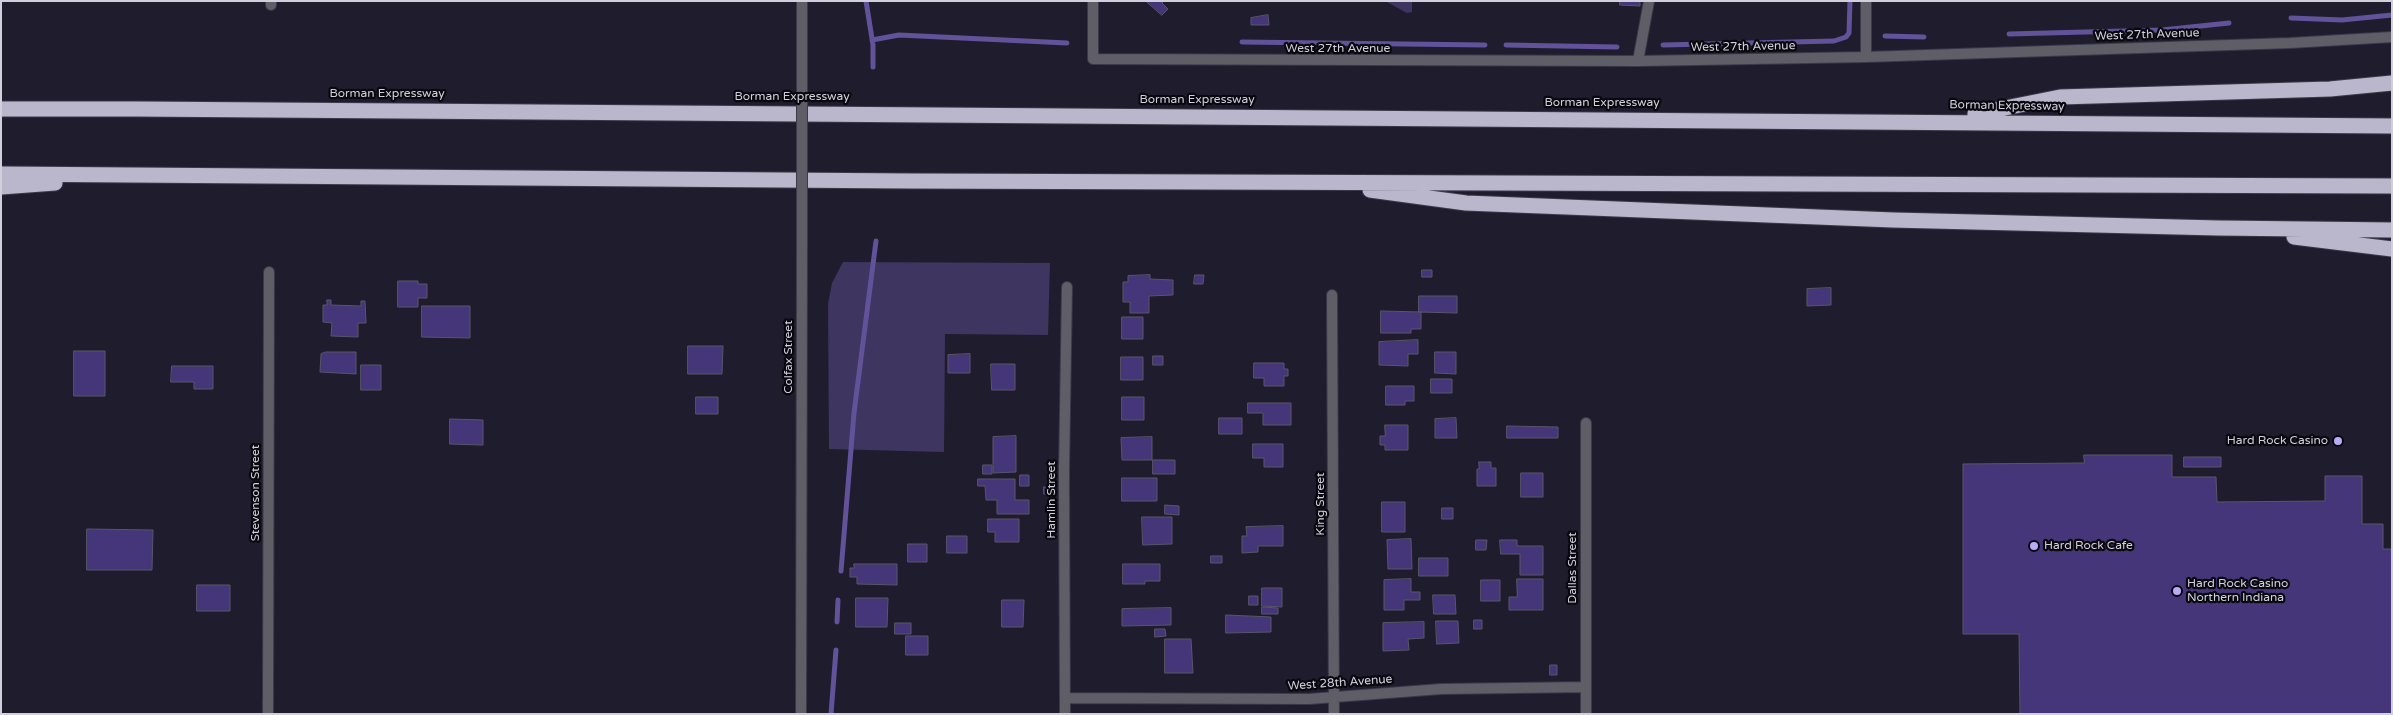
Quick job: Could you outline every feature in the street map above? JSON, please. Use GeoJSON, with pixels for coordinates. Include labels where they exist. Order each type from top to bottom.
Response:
{"type":"FeatureCollection","features":[{"type":"Feature","properties":{"kind":"highway"},"geometry":{"type":"LineString","coordinates":[[1944,120],[2060,97],[2330,90],[2392,84]]}},
{"type":"Feature","properties":{"kind":"highway","name":"Borman Expressway"},"geometry":{"type":"LineString","coordinates":[[1,109],[322,109],[1944,120],[2392,126]]}},
{"type":"Feature","properties":{"kind":"highway"},"geometry":{"type":"LineString","coordinates":[[1,174],[910,181],[2392,186]]}},
{"type":"Feature","properties":{"kind":"highway"},"geometry":{"type":"LineString","coordinates":[[1,187],[179,174]]}},
{"type":"Feature","properties":{"kind":"highway"},"geometry":{"type":"LineString","coordinates":[[1310,182],[1466,203],[1893,220],[2392,230]]}},
{"type":"Feature","properties":{"kind":"highway"},"geometry":{"type":"LineString","coordinates":[[2218,228],[2392,249]]}},
{"type":"Feature","properties":{"kind":"street","name":"Colfax Street"},"geometry":{"type":"LineString","coordinates":[[801,714],[802,1]]}},
{"type":"Feature","properties":{"kind":"street","name":"West 27th Avenue"},"geometry":{"type":"LineString","coordinates":[[1093,1],[1093,59],[1638,61],[1866,57],[2290,43],[2392,37]]}},
{"type":"Feature","properties":{"kind":"street"},"geometry":{"type":"LineString","coordinates":[[1638,61],[1649,1]]}},
{"type":"Feature","properties":{"kind":"street"},"geometry":{"type":"LineString","coordinates":[[1866,1],[1866,57]]}},
{"type":"Feature","properties":{"kind":"street","name":"Stevenson Street"},"geometry":{"type":"LineString","coordinates":[[268,714],[269,272]]}},
{"type":"Feature","properties":{"kind":"street","name":"Hamlin Street"},"geometry":{"type":"LineString","coordinates":[[1065,714],[1064,472],[1067,287]]}},
{"type":"Feature","properties":{"kind":"street","name":"King Street"},"geometry":{"type":"LineString","coordinates":[[1332,295],[1334,714]]}},
{"type":"Feature","properties":{"kind":"street","name":"Dallas Street"},"geometry":{"type":"LineString","coordinates":[[1586,422],[1586,714]]}},
{"type":"Feature","properties":{"kind":"street","name":"West 28th Avenue"},"geometry":{"type":"LineString","coordinates":[[1065,698],[1334,698],[1380,692],[1441,689],[1586,687]]}},
{"type":"Feature","properties":{"kind":"shaded area"},"geometry":{"type":"Polygon","coordinates":[[[1385,1],[1412,1],[1412,12],[1407,13],[1385,1]]]}},
{"type":"Feature","properties":{"kind":"shaded area"},"geometry":{"type":"Polygon","coordinates":[[[843,262],[1050,263],[1048,335],[945,334],[944,452],[829,449],[828,304],[832,283],[843,262]]]}},
{"type":"Feature","properties":{"kind":"building"},"geometry":{"type":"Polygon","coordinates":[[[1146,1],[1164,1],[1162,3],[1168,9],[1162,15],[1146,1]]]}},
{"type":"Feature","properties":{"kind":"building"},"geometry":{"type":"Polygon","coordinates":[[[1620,1],[1640,1],[1640,6],[1620,5],[1620,1]]]}},
{"type":"Feature","properties":{"kind":"building"},"geometry":{"type":"Polygon","coordinates":[[[1268,15],[1269,25],[1251,25],[1251,18],[1268,15]]]}},
{"type":"Feature","properties":{"kind":"building"},"geometry":{"type":"Polygon","coordinates":[[[1422,270],[1432,270],[1432,277],[1422,277],[1422,270]]]}},
{"type":"Feature","properties":{"kind":"building"},"geometry":{"type":"Polygon","coordinates":[[[1150,275],[1150,279],[1173,280],[1173,295],[1149,296],[1149,313],[1130,313],[1130,302],[1123,302],[1123,282],[1128,282],[1128,276],[1150,275]]]}},
{"type":"Feature","properties":{"kind":"building"},"geometry":{"type":"Polygon","coordinates":[[[1195,275],[1204,275],[1203,284],[1194,284],[1195,275]]]}},
{"type":"Feature","properties":{"kind":"building"},"geometry":{"type":"Polygon","coordinates":[[[398,281],[418,281],[418,284],[427,284],[427,298],[418,298],[418,307],[398,307],[398,281]]]}},
{"type":"Feature","properties":{"kind":"building"},"geometry":{"type":"Polygon","coordinates":[[[1831,288],[1831,305],[1807,306],[1807,289],[1831,288]]]}},
{"type":"Feature","properties":{"kind":"building"},"geometry":{"type":"Polygon","coordinates":[[[1419,296],[1457,296],[1457,313],[1419,312],[1419,296]]]}},
{"type":"Feature","properties":{"kind":"building"},"geometry":{"type":"Polygon","coordinates":[[[327,300],[331,300],[331,305],[361,306],[361,301],[365,301],[366,323],[358,323],[358,337],[331,336],[332,323],[323,322],[323,305],[327,305],[327,300]]]}},
{"type":"Feature","properties":{"kind":"building"},"geometry":{"type":"Polygon","coordinates":[[[422,306],[470,306],[470,338],[422,337],[422,306]]]}},
{"type":"Feature","properties":{"kind":"building"},"geometry":{"type":"Polygon","coordinates":[[[1381,311],[1421,312],[1421,329],[1411,329],[1411,333],[1381,333],[1381,311]]]}},
{"type":"Feature","properties":{"kind":"building"},"geometry":{"type":"Polygon","coordinates":[[[1122,317],[1143,317],[1143,339],[1122,339],[1122,317]]]}},
{"type":"Feature","properties":{"kind":"building"},"geometry":{"type":"Polygon","coordinates":[[[1418,340],[1418,354],[1408,354],[1408,366],[1379,365],[1379,342],[1418,340]]]}},
{"type":"Feature","properties":{"kind":"building"},"geometry":{"type":"Polygon","coordinates":[[[688,346],[723,346],[722,374],[688,374],[688,346]]]}},
{"type":"Feature","properties":{"kind":"building"},"geometry":{"type":"Polygon","coordinates":[[[74,351],[105,351],[105,396],[74,396],[74,351]]]}},
{"type":"Feature","properties":{"kind":"building"},"geometry":{"type":"Polygon","coordinates":[[[326,352],[356,352],[356,374],[320,372],[321,354],[326,352]]]}},
{"type":"Feature","properties":{"kind":"building"},"geometry":{"type":"Polygon","coordinates":[[[1435,352],[1456,352],[1456,374],[1435,373],[1435,352]]]}},
{"type":"Feature","properties":{"kind":"building"},"geometry":{"type":"Polygon","coordinates":[[[970,354],[970,373],[948,373],[948,355],[970,354]]]}},
{"type":"Feature","properties":{"kind":"building"},"geometry":{"type":"Polygon","coordinates":[[[1153,356],[1163,356],[1163,365],[1153,365],[1153,356]]]}},
{"type":"Feature","properties":{"kind":"building"},"geometry":{"type":"Polygon","coordinates":[[[1121,357],[1143,357],[1143,380],[1121,380],[1121,357]]]}},
{"type":"Feature","properties":{"kind":"building"},"geometry":{"type":"Polygon","coordinates":[[[1254,363],[1284,363],[1284,369],[1288,369],[1288,376],[1284,376],[1284,386],[1264,386],[1264,378],[1254,378],[1254,363]]]}},
{"type":"Feature","properties":{"kind":"building"},"geometry":{"type":"Polygon","coordinates":[[[991,364],[1015,364],[1015,390],[992,390],[991,364]]]}},
{"type":"Feature","properties":{"kind":"building"},"geometry":{"type":"Polygon","coordinates":[[[361,365],[381,365],[381,390],[361,390],[361,365]]]}},
{"type":"Feature","properties":{"kind":"building"},"geometry":{"type":"Polygon","coordinates":[[[172,366],[213,366],[213,389],[194,389],[194,382],[171,382],[172,366]]]}},
{"type":"Feature","properties":{"kind":"building"},"geometry":{"type":"Polygon","coordinates":[[[1431,379],[1452,379],[1452,393],[1431,393],[1431,379]]]}},
{"type":"Feature","properties":{"kind":"building"},"geometry":{"type":"Polygon","coordinates":[[[1386,386],[1414,386],[1414,401],[1405,401],[1405,405],[1386,405],[1386,386]]]}},
{"type":"Feature","properties":{"kind":"building"},"geometry":{"type":"Polygon","coordinates":[[[696,397],[718,397],[718,414],[696,414],[696,397]]]}},
{"type":"Feature","properties":{"kind":"building"},"geometry":{"type":"Polygon","coordinates":[[[1122,397],[1144,397],[1144,420],[1122,420],[1122,397]]]}},
{"type":"Feature","properties":{"kind":"building"},"geometry":{"type":"Polygon","coordinates":[[[1248,403],[1291,403],[1291,425],[1263,425],[1263,413],[1248,413],[1248,403]]]}},
{"type":"Feature","properties":{"kind":"building"},"geometry":{"type":"Polygon","coordinates":[[[1219,418],[1242,418],[1242,434],[1219,434],[1219,418]]]}},
{"type":"Feature","properties":{"kind":"building"},"geometry":{"type":"Polygon","coordinates":[[[1456,418],[1457,438],[1435,438],[1435,419],[1456,418]]]}},
{"type":"Feature","properties":{"kind":"building"},"geometry":{"type":"Polygon","coordinates":[[[450,419],[483,420],[483,445],[450,444],[450,419]]]}},
{"type":"Feature","properties":{"kind":"building"},"geometry":{"type":"Polygon","coordinates":[[[1385,425],[1408,425],[1408,450],[1385,450],[1385,445],[1380,445],[1380,436],[1385,436],[1385,425]]]}},
{"type":"Feature","properties":{"kind":"building"},"geometry":{"type":"Polygon","coordinates":[[[1507,426],[1558,427],[1558,438],[1507,438],[1507,426]]]}},
{"type":"Feature","properties":{"kind":"building"},"geometry":{"type":"Polygon","coordinates":[[[1016,436],[1016,472],[993,473],[993,437],[1016,436]]]}},
{"type":"Feature","properties":{"kind":"building"},"geometry":{"type":"Polygon","coordinates":[[[1152,437],[1152,460],[1122,460],[1121,438],[1152,437]]]}},
{"type":"Feature","properties":{"kind":"building"},"geometry":{"type":"Polygon","coordinates":[[[1253,444],[1283,444],[1283,467],[1264,467],[1264,458],[1253,458],[1253,444]]]}},
{"type":"Feature","properties":{"kind":"building","name":"Hard Rock Casino Northern Indiana"},"geometry":{"type":"Polygon","coordinates":[[[2084,455],[2172,455],[2172,477],[2216,477],[2217,502],[2325,501],[2325,476],[2362,476],[2362,524],[2383,524],[2383,549],[2392,549],[2392,714],[2020,714],[2019,634],[1963,634],[1963,464],[2084,463],[2084,455]]]}},
{"type":"Feature","properties":{"kind":"building"},"geometry":{"type":"Polygon","coordinates":[[[2184,457],[2221,457],[2221,467],[2184,467],[2184,457]]]}},
{"type":"Feature","properties":{"kind":"building"},"geometry":{"type":"Polygon","coordinates":[[[1153,460],[1175,460],[1175,474],[1153,474],[1153,460]]]}},
{"type":"Feature","properties":{"kind":"building"},"geometry":{"type":"Polygon","coordinates":[[[1479,462],[1491,462],[1491,468],[1496,468],[1496,486],[1477,486],[1479,462]]]}},
{"type":"Feature","properties":{"kind":"building"},"geometry":{"type":"Polygon","coordinates":[[[983,465],[992,465],[992,474],[983,474],[983,465]]]}},
{"type":"Feature","properties":{"kind":"building"},"geometry":{"type":"Polygon","coordinates":[[[1521,473],[1543,473],[1543,497],[1521,497],[1521,473]]]}},
{"type":"Feature","properties":{"kind":"building"},"geometry":{"type":"Polygon","coordinates":[[[1020,475],[1029,475],[1029,486],[1020,486],[1020,475]]]}},
{"type":"Feature","properties":{"kind":"building"},"geometry":{"type":"Polygon","coordinates":[[[1122,478],[1157,478],[1157,501],[1122,501],[1122,478]]]}},
{"type":"Feature","properties":{"kind":"building"},"geometry":{"type":"Polygon","coordinates":[[[978,479],[1015,479],[1015,500],[1029,500],[1029,514],[997,514],[997,500],[986,500],[985,486],[978,486],[978,479]]]}},
{"type":"Feature","properties":{"kind":"building"},"geometry":{"type":"Polygon","coordinates":[[[1044,487],[1051,487],[1051,495],[1044,494],[1044,487]]]}},
{"type":"Feature","properties":{"kind":"building"},"geometry":{"type":"Polygon","coordinates":[[[1382,502],[1405,502],[1405,532],[1382,532],[1382,502]]]}},
{"type":"Feature","properties":{"kind":"building"},"geometry":{"type":"Polygon","coordinates":[[[1165,505],[1179,506],[1179,515],[1165,514],[1165,505]]]}},
{"type":"Feature","properties":{"kind":"building"},"geometry":{"type":"Polygon","coordinates":[[[1442,508],[1453,508],[1453,519],[1442,519],[1442,508]]]}},
{"type":"Feature","properties":{"kind":"building"},"geometry":{"type":"Polygon","coordinates":[[[1142,517],[1172,517],[1172,544],[1143,545],[1142,517]]]}},
{"type":"Feature","properties":{"kind":"building"},"geometry":{"type":"Polygon","coordinates":[[[988,519],[1019,519],[1019,542],[995,542],[995,532],[988,532],[988,519]]]}},
{"type":"Feature","properties":{"kind":"building"},"geometry":{"type":"Polygon","coordinates":[[[1283,526],[1283,546],[1258,546],[1258,552],[1242,553],[1242,536],[1247,536],[1246,527],[1283,526]]]}},
{"type":"Feature","properties":{"kind":"building"},"geometry":{"type":"Polygon","coordinates":[[[87,529],[153,530],[152,570],[87,570],[87,529]]]}},
{"type":"Feature","properties":{"kind":"building"},"geometry":{"type":"Polygon","coordinates":[[[947,536],[967,536],[967,553],[947,553],[947,536]]]}},
{"type":"Feature","properties":{"kind":"building"},"geometry":{"type":"Polygon","coordinates":[[[1411,539],[1412,569],[1388,569],[1387,540],[1411,539]]]}},
{"type":"Feature","properties":{"kind":"building"},"geometry":{"type":"Polygon","coordinates":[[[1476,540],[1487,540],[1486,550],[1476,550],[1476,540]]]}},
{"type":"Feature","properties":{"kind":"building"},"geometry":{"type":"Polygon","coordinates":[[[1500,540],[1517,540],[1517,546],[1543,546],[1543,575],[1520,575],[1520,554],[1501,554],[1500,540]]]}},
{"type":"Feature","properties":{"kind":"building"},"geometry":{"type":"Polygon","coordinates":[[[908,544],[927,544],[927,562],[908,562],[908,544]]]}},
{"type":"Feature","properties":{"kind":"building"},"geometry":{"type":"Polygon","coordinates":[[[1211,556],[1222,556],[1222,563],[1211,563],[1211,556]]]}},
{"type":"Feature","properties":{"kind":"building"},"geometry":{"type":"Polygon","coordinates":[[[1419,558],[1448,558],[1448,576],[1419,576],[1419,558]]]}},
{"type":"Feature","properties":{"kind":"building"},"geometry":{"type":"Polygon","coordinates":[[[854,564],[897,564],[897,585],[857,584],[857,577],[850,577],[850,568],[854,568],[854,564]]]}},
{"type":"Feature","properties":{"kind":"building"},"geometry":{"type":"Polygon","coordinates":[[[1123,564],[1160,564],[1160,581],[1145,581],[1145,584],[1123,584],[1123,564]]]}},
{"type":"Feature","properties":{"kind":"building"},"geometry":{"type":"Polygon","coordinates":[[[1411,579],[1411,592],[1420,592],[1420,600],[1404,600],[1404,610],[1384,610],[1384,580],[1411,579]]]}},
{"type":"Feature","properties":{"kind":"building"},"geometry":{"type":"Polygon","coordinates":[[[1517,579],[1543,579],[1543,610],[1509,610],[1509,597],[1517,597],[1517,579]]]}},
{"type":"Feature","properties":{"kind":"building"},"geometry":{"type":"Polygon","coordinates":[[[1481,580],[1500,580],[1500,601],[1481,601],[1481,580]]]}},
{"type":"Feature","properties":{"kind":"building"},"geometry":{"type":"Polygon","coordinates":[[[197,585],[230,585],[230,611],[197,611],[197,585]]]}},
{"type":"Feature","properties":{"kind":"building"},"geometry":{"type":"Polygon","coordinates":[[[1262,588],[1282,588],[1282,607],[1262,606],[1262,588]]]}},
{"type":"Feature","properties":{"kind":"building"},"geometry":{"type":"Polygon","coordinates":[[[1433,595],[1455,595],[1456,614],[1434,614],[1433,595]]]}},
{"type":"Feature","properties":{"kind":"building"},"geometry":{"type":"Polygon","coordinates":[[[1249,596],[1258,596],[1258,605],[1249,605],[1249,596]]]}},
{"type":"Feature","properties":{"kind":"building"},"geometry":{"type":"Polygon","coordinates":[[[856,598],[888,598],[887,627],[856,627],[856,598]]]}},
{"type":"Feature","properties":{"kind":"building"},"geometry":{"type":"Polygon","coordinates":[[[1002,600],[1024,600],[1023,627],[1002,627],[1002,600]]]}},
{"type":"Feature","properties":{"kind":"building"},"geometry":{"type":"Polygon","coordinates":[[[1262,607],[1278,608],[1278,614],[1262,614],[1262,607]]]}},
{"type":"Feature","properties":{"kind":"building"},"geometry":{"type":"Polygon","coordinates":[[[1171,608],[1171,625],[1122,626],[1122,609],[1171,608]]]}},
{"type":"Feature","properties":{"kind":"building"},"geometry":{"type":"Polygon","coordinates":[[[1226,615],[1271,617],[1271,632],[1226,633],[1226,615]]]}},
{"type":"Feature","properties":{"kind":"building"},"geometry":{"type":"Polygon","coordinates":[[[1474,620],[1482,620],[1482,629],[1474,629],[1474,620]]]}},
{"type":"Feature","properties":{"kind":"building"},"geometry":{"type":"Polygon","coordinates":[[[1436,621],[1458,621],[1459,643],[1437,644],[1436,621]]]}},
{"type":"Feature","properties":{"kind":"building"},"geometry":{"type":"Polygon","coordinates":[[[1424,622],[1424,638],[1408,639],[1409,650],[1383,651],[1383,623],[1424,622]]]}},
{"type":"Feature","properties":{"kind":"building"},"geometry":{"type":"Polygon","coordinates":[[[895,623],[911,623],[911,634],[895,634],[895,623]]]}},
{"type":"Feature","properties":{"kind":"building"},"geometry":{"type":"Polygon","coordinates":[[[1155,629],[1165,629],[1166,636],[1155,637],[1155,629]]]}},
{"type":"Feature","properties":{"kind":"building"},"geometry":{"type":"Polygon","coordinates":[[[906,636],[928,636],[928,655],[906,655],[906,636]]]}},
{"type":"Feature","properties":{"kind":"building"},"geometry":{"type":"Polygon","coordinates":[[[1165,639],[1191,639],[1193,673],[1165,673],[1165,639]]]}},
{"type":"Feature","properties":{"kind":"building"},"geometry":{"type":"Polygon","coordinates":[[[1550,665],[1557,665],[1557,675],[1550,675],[1550,665]]]}},
{"type":"Feature","properties":{"kind":"waterway"},"geometry":{"type":"LineString","coordinates":[[866,1],[873,45],[873,67]]}},
{"type":"Feature","properties":{"kind":"waterway"},"geometry":{"type":"LineString","coordinates":[[1663,45],[1834,41],[1846,37],[1849,33],[1850,1]]}},
{"type":"Feature","properties":{"kind":"waterway"},"geometry":{"type":"LineString","coordinates":[[2291,18],[2342,20],[2392,15]]}},
{"type":"Feature","properties":{"kind":"waterway"},"geometry":{"type":"LineString","coordinates":[[2009,34],[2162,30],[2229,23]]}},
{"type":"Feature","properties":{"kind":"waterway"},"geometry":{"type":"LineString","coordinates":[[872,40],[899,35],[1067,43]]}},
{"type":"Feature","properties":{"kind":"waterway"},"geometry":{"type":"LineString","coordinates":[[1885,36],[1924,37]]}},
{"type":"Feature","properties":{"kind":"waterway"},"geometry":{"type":"LineString","coordinates":[[1242,42],[1485,45]]}},
{"type":"Feature","properties":{"kind":"waterway"},"geometry":{"type":"LineString","coordinates":[[1506,45],[1617,47]]}},
{"type":"Feature","properties":{"kind":"waterway"},"geometry":{"type":"LineString","coordinates":[[841,571],[854,413],[876,241]]}},
{"type":"Feature","properties":{"kind":"waterway"},"geometry":{"type":"LineString","coordinates":[[837,622],[838,600]]}},
{"type":"Feature","properties":{"kind":"waterway"},"geometry":{"type":"LineString","coordinates":[[831,714],[836,650]]}},
{"type":"Feature","properties":{"kind":"place","name":"Hard Rock Casino"},"geometry":{"type":"Point","coordinates":[2338,441]}},
{"type":"Feature","properties":{"kind":"place","name":"Hard Rock Cafe"},"geometry":{"type":"Point","coordinates":[2034,546]}},
{"type":"Feature","properties":{"kind":"place","name":"Hard Rock Casino Northern Indiana"},"geometry":{"type":"Point","coordinates":[2177,591]}}]}
